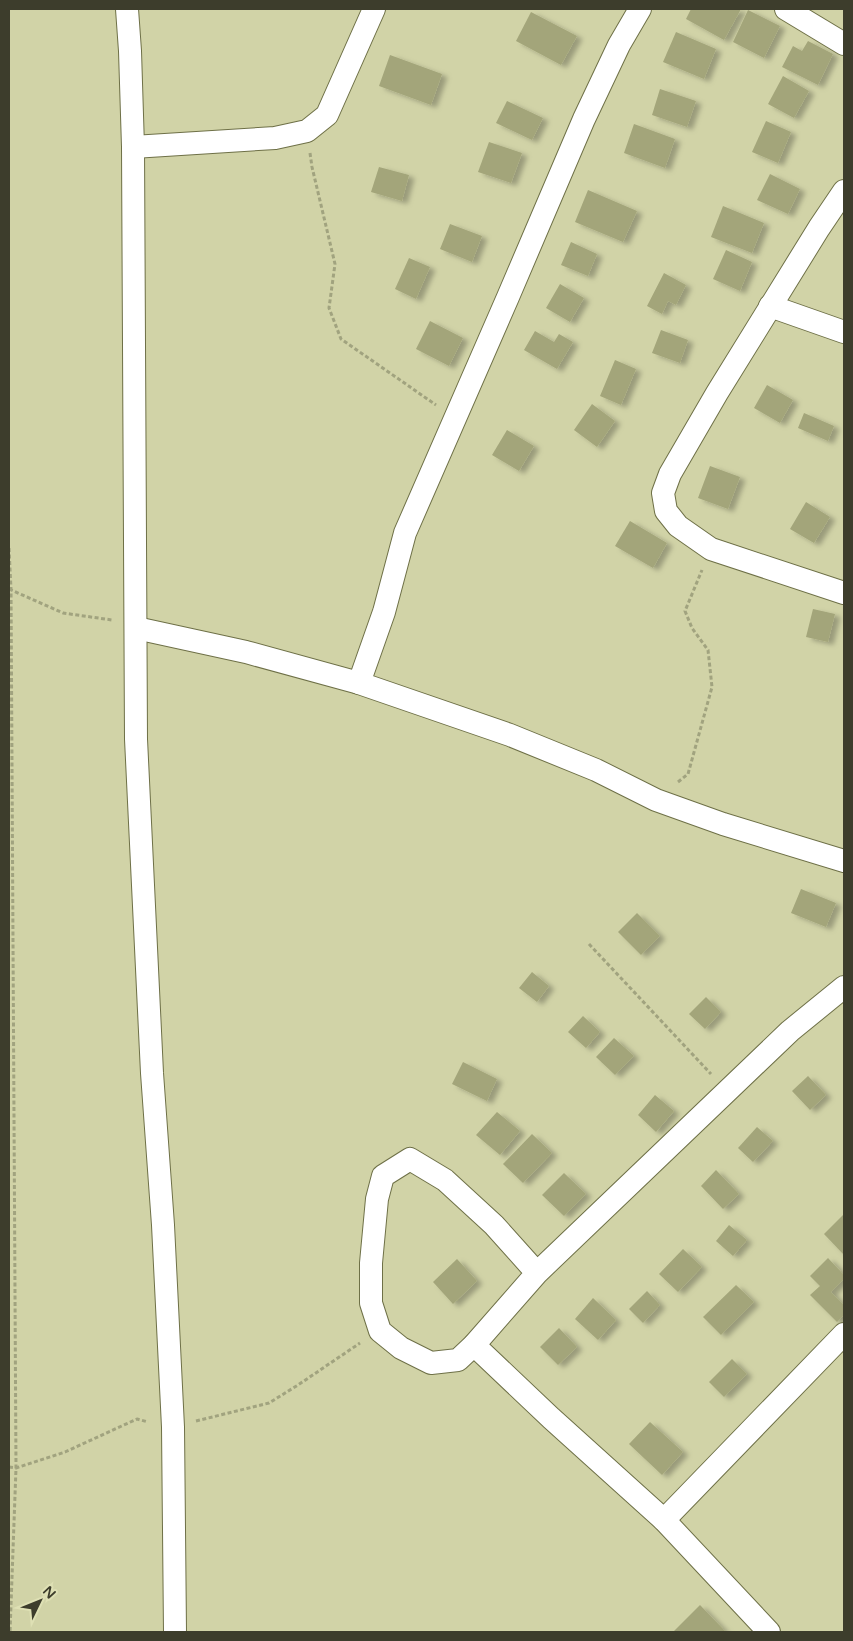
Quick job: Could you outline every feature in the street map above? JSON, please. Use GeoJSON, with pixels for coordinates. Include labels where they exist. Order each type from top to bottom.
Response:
{"type":"FeatureCollection","features":[{"type":"Feature","properties":{"kind":"street"},"geometry":{"type":"LineString","coordinates":[[127,9],[133,147],[136,739],[152,1073],[163,1225],[173,1427],[176,1632]]}},
{"type":"Feature","properties":{"kind":"street"},"geometry":{"type":"LineString","coordinates":[[133,147],[275,138],[307,130],[327,115],[374,9]]}},
{"type":"Feature","properties":{"kind":"street"},"geometry":{"type":"LineString","coordinates":[[359,683],[384,612],[405,533],[584,119],[619,45],[640,9]]}},
{"type":"Feature","properties":{"kind":"street"},"geometry":{"type":"LineString","coordinates":[[786,9],[844,44]]}},
{"type":"Feature","properties":{"kind":"street"},"geometry":{"type":"LineString","coordinates":[[844,191],[770,306],[703,417],[670,474],[663,493],[666,511],[678,526],[711,549],[844,593]]}},
{"type":"Feature","properties":{"kind":"street"},"geometry":{"type":"LineString","coordinates":[[770,306],[844,332]]}},
{"type":"Feature","properties":{"kind":"street"},"geometry":{"type":"LineString","coordinates":[[136,628],[246,652],[359,683],[510,735],[596,770],[656,800],[723,824],[844,861]]}},
{"type":"Feature","properties":{"kind":"street"},"geometry":{"type":"LineString","coordinates":[[538,1273],[494,1224],[445,1180],[410,1159],[384,1176],[377,1199],[370,1263],[371,1303],[380,1331],[401,1348],[432,1363],[458,1360],[474,1345],[538,1273],[727,1090],[790,1031],[844,987]]}},
{"type":"Feature","properties":{"kind":"street"},"geometry":{"type":"LineString","coordinates":[[664,1520],[844,1334]]}},
{"type":"Feature","properties":{"kind":"street"},"geometry":{"type":"LineString","coordinates":[[474,1345],[551,1418],[664,1520],[764,1631]]}},
{"type":"Feature","properties":{"kind":"path"},"geometry":{"type":"LineString","coordinates":[[307,130],[312,167],[335,264],[329,308],[341,339],[455,418]]}},
{"type":"Feature","properties":{"kind":"path"},"geometry":{"type":"LineString","coordinates":[[9,548],[16,1468],[10,1632]]}},
{"type":"Feature","properties":{"kind":"path"},"geometry":{"type":"LineString","coordinates":[[656,800],[688,774],[712,687],[708,650],[692,628],[685,611],[711,549]]}},
{"type":"Feature","properties":{"kind":"path"},"geometry":{"type":"LineString","coordinates":[[10,589],[63,613],[112,620],[136,628]]}},
{"type":"Feature","properties":{"kind":"path"},"geometry":{"type":"LineString","coordinates":[[589,944],[727,1090]]}},
{"type":"Feature","properties":{"kind":"building"},"geometry":{"type":"Polygon","coordinates":[[[691,9],[741,9],[724,40],[686,19],[691,9]]]}},
{"type":"Feature","properties":{"kind":"building"},"geometry":{"type":"Polygon","coordinates":[[[748,10],[780,26],[764,58],[733,42],[748,10]]]}},
{"type":"Feature","properties":{"kind":"building"},"geometry":{"type":"Polygon","coordinates":[[[531,12],[577,36],[561,65],[516,41],[531,12]]]}},
{"type":"Feature","properties":{"kind":"building"},"geometry":{"type":"Polygon","coordinates":[[[676,32],[716,49],[704,79],[663,62],[676,32]]]}},
{"type":"Feature","properties":{"kind":"building"},"geometry":{"type":"Polygon","coordinates":[[[808,41],[833,54],[818,85],[782,67],[793,46],[802,51],[808,41]]]}},
{"type":"Feature","properties":{"kind":"building"},"geometry":{"type":"Polygon","coordinates":[[[390,55],[442,74],[431,105],[379,86],[390,55]]]}},
{"type":"Feature","properties":{"kind":"building"},"geometry":{"type":"Polygon","coordinates":[[[783,76],[809,91],[794,118],[768,104],[783,76]]]}},
{"type":"Feature","properties":{"kind":"building"},"geometry":{"type":"Polygon","coordinates":[[[660,89],[696,101],[687,127],[652,115],[660,89]]]}},
{"type":"Feature","properties":{"kind":"building"},"geometry":{"type":"Polygon","coordinates":[[[507,101],[543,118],[532,140],[496,123],[507,101]]]}},
{"type":"Feature","properties":{"kind":"building"},"geometry":{"type":"Polygon","coordinates":[[[766,121],[791,132],[778,163],[752,152],[766,121]]]}},
{"type":"Feature","properties":{"kind":"building"},"geometry":{"type":"Polygon","coordinates":[[[634,124],[675,139],[665,168],[624,153],[634,124]]]}},
{"type":"Feature","properties":{"kind":"building"},"geometry":{"type":"Polygon","coordinates":[[[489,142],[522,153],[511,183],[478,172],[489,142]]]}},
{"type":"Feature","properties":{"kind":"building"},"geometry":{"type":"Polygon","coordinates":[[[379,167],[409,175],[402,201],[371,192],[379,167]]]}},
{"type":"Feature","properties":{"kind":"building"},"geometry":{"type":"Polygon","coordinates":[[[770,174],[800,189],[788,214],[757,200],[770,174]]]}},
{"type":"Feature","properties":{"kind":"building"},"geometry":{"type":"Polygon","coordinates":[[[588,190],[637,211],[623,242],[575,222],[588,190]]]}},
{"type":"Feature","properties":{"kind":"building"},"geometry":{"type":"Polygon","coordinates":[[[723,206],[764,223],[752,253],[711,237],[723,206]]]}},
{"type":"Feature","properties":{"kind":"building"},"geometry":{"type":"Polygon","coordinates":[[[450,224],[482,236],[472,262],[440,249],[450,224]]]}},
{"type":"Feature","properties":{"kind":"building"},"geometry":{"type":"Polygon","coordinates":[[[571,242],[597,254],[588,276],[561,265],[571,242]]]}},
{"type":"Feature","properties":{"kind":"building"},"geometry":{"type":"Polygon","coordinates":[[[726,250],[752,262],[740,291],[713,279],[726,250]]]}},
{"type":"Feature","properties":{"kind":"building"},"geometry":{"type":"Polygon","coordinates":[[[409,258],[430,267],[416,299],[395,289],[409,258]]]}},
{"type":"Feature","properties":{"kind":"building"},"geometry":{"type":"Polygon","coordinates":[[[664,273],[686,285],[676,305],[668,301],[662,314],[647,306],[664,273]]]}},
{"type":"Feature","properties":{"kind":"building"},"geometry":{"type":"Polygon","coordinates":[[[560,284],[584,298],[570,322],[546,308],[560,284]]]}},
{"type":"Feature","properties":{"kind":"building"},"geometry":{"type":"Polygon","coordinates":[[[430,321],[463,338],[449,366],[416,349],[430,321]]]}},
{"type":"Feature","properties":{"kind":"building"},"geometry":{"type":"Polygon","coordinates":[[[661,330],[688,340],[680,363],[652,353],[661,330]]]}},
{"type":"Feature","properties":{"kind":"building"},"geometry":{"type":"Polygon","coordinates":[[[535,331],[554,342],[559,334],[573,342],[557,369],[524,350],[535,331]]]}},
{"type":"Feature","properties":{"kind":"building"},"geometry":{"type":"Polygon","coordinates":[[[615,360],[636,369],[621,405],[600,396],[615,360]]]}},
{"type":"Feature","properties":{"kind":"building"},"geometry":{"type":"Polygon","coordinates":[[[767,385],[793,400],[780,423],[754,408],[767,385]]]}},
{"type":"Feature","properties":{"kind":"building"},"geometry":{"type":"Polygon","coordinates":[[[592,404],[615,421],[597,447],[574,430],[592,404]]]}},
{"type":"Feature","properties":{"kind":"building"},"geometry":{"type":"Polygon","coordinates":[[[804,413],[834,426],[828,441],[798,428],[804,413]]]}},
{"type":"Feature","properties":{"kind":"building"},"geometry":{"type":"Polygon","coordinates":[[[507,430],[534,446],[519,471],[492,455],[507,430]]]}},
{"type":"Feature","properties":{"kind":"building"},"geometry":{"type":"Polygon","coordinates":[[[710,466],[740,477],[728,509],[698,498],[710,466]]]}},
{"type":"Feature","properties":{"kind":"building"},"geometry":{"type":"Polygon","coordinates":[[[806,502],[830,517],[814,543],[790,529],[806,502]]]}},
{"type":"Feature","properties":{"kind":"building"},"geometry":{"type":"Polygon","coordinates":[[[630,521],[667,543],[653,568],[615,546],[630,521]]]}},
{"type":"Feature","properties":{"kind":"building"},"geometry":{"type":"Polygon","coordinates":[[[813,609],[835,614],[828,642],[806,637],[813,609]]]}},
{"type":"Feature","properties":{"kind":"building"},"geometry":{"type":"Polygon","coordinates":[[[801,889],[836,903],[826,927],[791,913],[801,889]]]}},
{"type":"Feature","properties":{"kind":"building"},"geometry":{"type":"Polygon","coordinates":[[[637,913],[660,936],[641,955],[618,932],[637,913]]]}},
{"type":"Feature","properties":{"kind":"building"},"geometry":{"type":"Polygon","coordinates":[[[532,972],[549,986],[537,1002],[519,988],[532,972]]]}},
{"type":"Feature","properties":{"kind":"building"},"geometry":{"type":"Polygon","coordinates":[[[706,997],[721,1012],[705,1029],[689,1014],[706,997]]]}},
{"type":"Feature","properties":{"kind":"building"},"geometry":{"type":"Polygon","coordinates":[[[583,1016],[600,1032],[586,1048],[568,1032],[583,1016]]]}},
{"type":"Feature","properties":{"kind":"building"},"geometry":{"type":"Polygon","coordinates":[[[614,1038],[634,1056],[615,1075],[596,1057],[614,1038]]]}},
{"type":"Feature","properties":{"kind":"building"},"geometry":{"type":"Polygon","coordinates":[[[463,1062],[497,1079],[487,1101],[452,1084],[463,1062]]]}},
{"type":"Feature","properties":{"kind":"building"},"geometry":{"type":"Polygon","coordinates":[[[808,1076],[826,1095],[810,1110],[792,1091],[808,1076]]]}},
{"type":"Feature","properties":{"kind":"building"},"geometry":{"type":"Polygon","coordinates":[[[655,1095],[674,1111],[656,1132],[638,1115],[655,1095]]]}},
{"type":"Feature","properties":{"kind":"building"},"geometry":{"type":"Polygon","coordinates":[[[497,1112],[520,1131],[500,1155],[476,1135],[497,1112]]]}},
{"type":"Feature","properties":{"kind":"building"},"geometry":{"type":"Polygon","coordinates":[[[757,1127],[773,1141],[753,1162],[738,1148],[757,1127]]]}},
{"type":"Feature","properties":{"kind":"building"},"geometry":{"type":"Polygon","coordinates":[[[532,1134],[552,1153],[523,1183],[503,1164],[532,1134]]]}},
{"type":"Feature","properties":{"kind":"building"},"geometry":{"type":"Polygon","coordinates":[[[716,1170],[739,1194],[723,1209],[701,1186],[716,1170]]]}},
{"type":"Feature","properties":{"kind":"building"},"geometry":{"type":"Polygon","coordinates":[[[564,1173],[586,1194],[564,1216],[542,1195],[564,1173]]]}},
{"type":"Feature","properties":{"kind":"building"},"geometry":{"type":"Polygon","coordinates":[[[844,1214],[844,1255],[824,1234],[844,1214]]]}},
{"type":"Feature","properties":{"kind":"building"},"geometry":{"type":"Polygon","coordinates":[[[729,1225],[747,1240],[733,1256],[716,1241],[729,1225]]]}},
{"type":"Feature","properties":{"kind":"building"},"geometry":{"type":"Polygon","coordinates":[[[683,1249],[702,1267],[678,1292],[659,1274],[683,1249]]]}},
{"type":"Feature","properties":{"kind":"building"},"geometry":{"type":"Polygon","coordinates":[[[828,1258],[844,1275],[844,1279],[831,1292],[844,1305],[844,1315],[837,1322],[810,1295],[820,1286],[810,1276],[828,1258]]]}},
{"type":"Feature","properties":{"kind":"building"},"geometry":{"type":"Polygon","coordinates":[[[457,1259],[477,1281],[453,1304],[433,1282],[457,1259]]]}},
{"type":"Feature","properties":{"kind":"building"},"geometry":{"type":"Polygon","coordinates":[[[736,1285],[754,1302],[721,1335],[703,1317],[736,1285]]]}},
{"type":"Feature","properties":{"kind":"building"},"geometry":{"type":"Polygon","coordinates":[[[647,1291],[660,1305],[643,1323],[629,1309],[647,1291]]]}},
{"type":"Feature","properties":{"kind":"building"},"geometry":{"type":"Polygon","coordinates":[[[593,1298],[616,1320],[598,1340],[575,1319],[593,1298]]]}},
{"type":"Feature","properties":{"kind":"building"},"geometry":{"type":"Polygon","coordinates":[[[559,1328],[577,1347],[558,1365],[540,1347],[559,1328]]]}},
{"type":"Feature","properties":{"kind":"building"},"geometry":{"type":"Polygon","coordinates":[[[732,1359],[747,1374],[724,1397],[709,1382],[732,1359]]]}},
{"type":"Feature","properties":{"kind":"building"},"geometry":{"type":"Polygon","coordinates":[[[650,1422],[683,1452],[662,1475],[629,1444],[650,1422]]]}},
{"type":"Feature","properties":{"kind":"building"},"geometry":{"type":"Polygon","coordinates":[[[700,1605],[725,1631],[675,1632],[674,1631],[700,1605]]]}}]}
